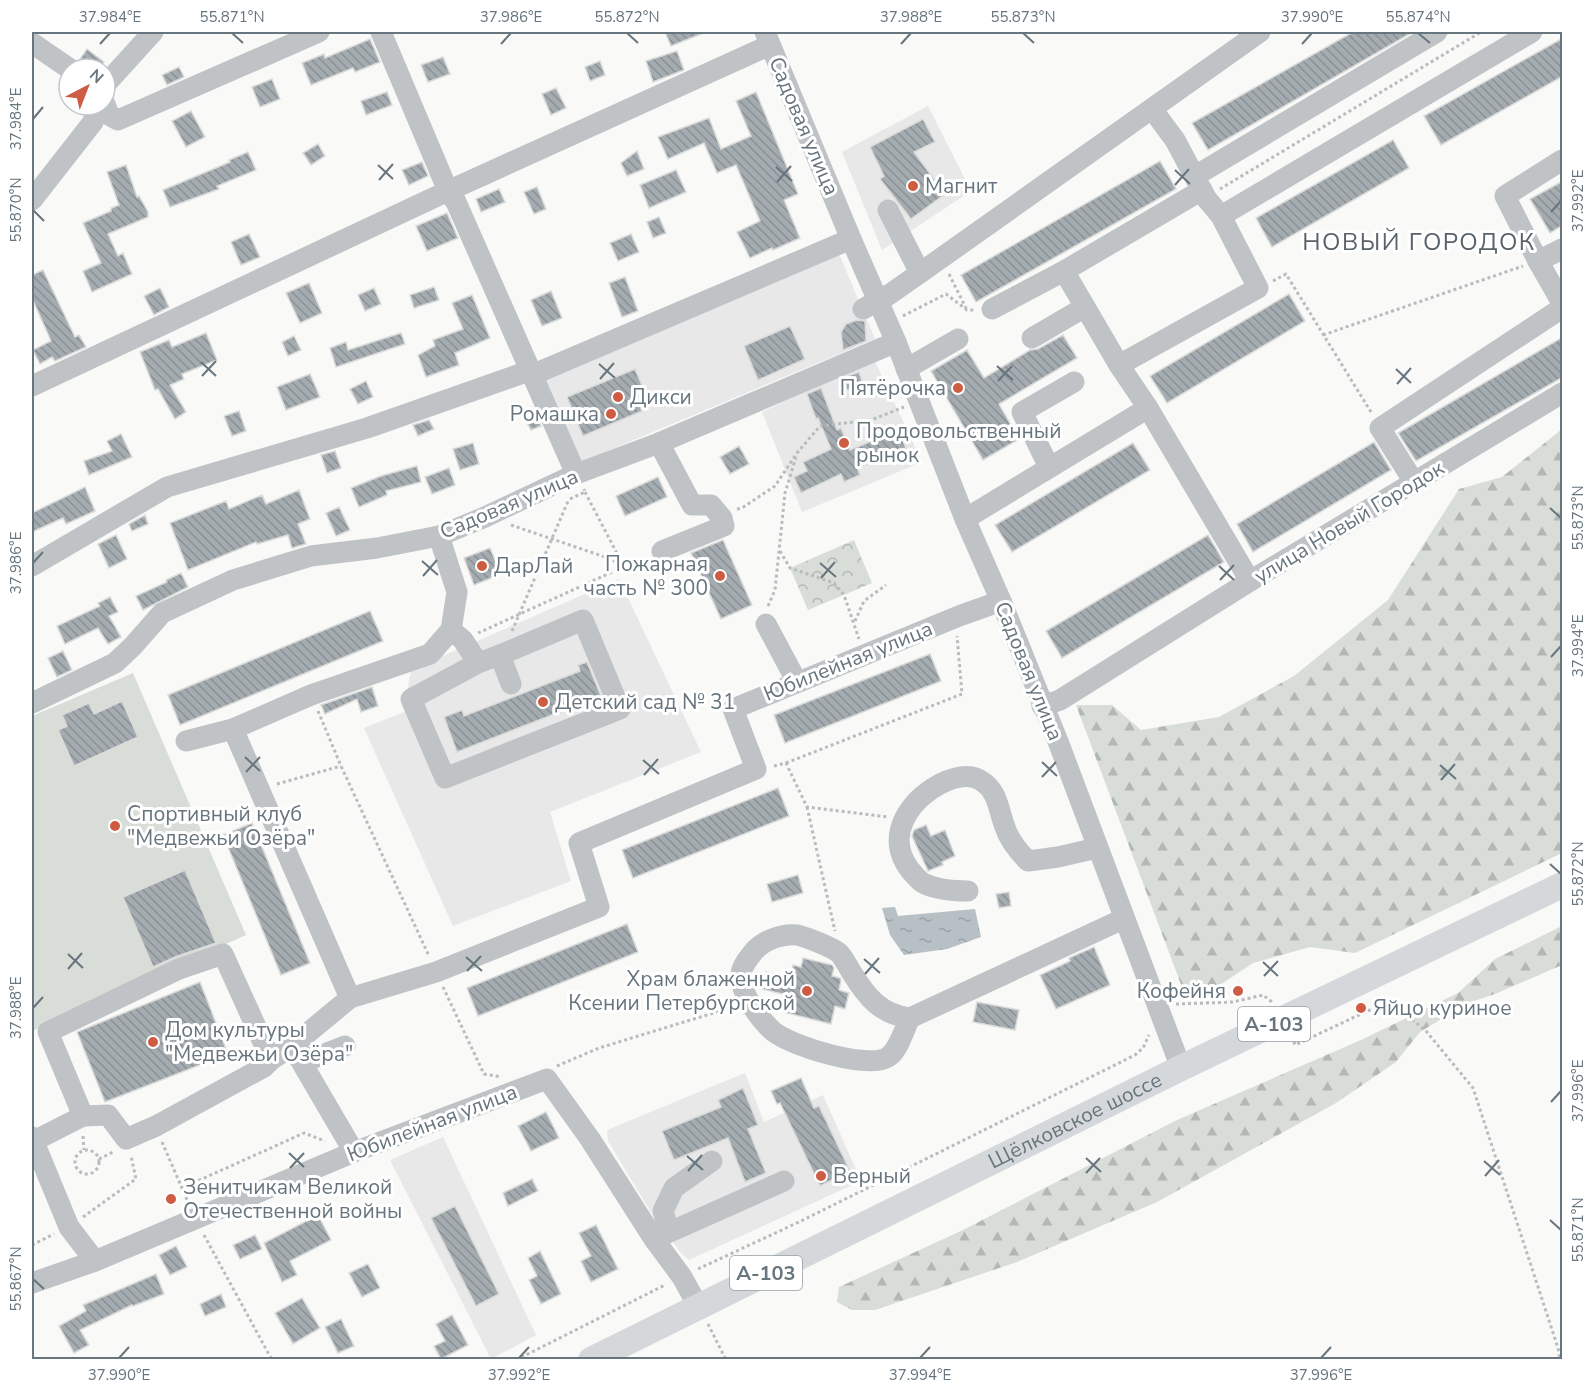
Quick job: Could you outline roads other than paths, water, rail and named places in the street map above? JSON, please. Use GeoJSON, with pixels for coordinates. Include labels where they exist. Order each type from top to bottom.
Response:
{"type":"FeatureCollection","features":[{"type":"Feature","properties":{"kind":"main road","name":"Щёлковское шоссе"},"geometry":{"type":"LineString","coordinates":[[591,1359],[703,1315],[1181,1068],[1563,885]]}},
{"type":"Feature","properties":{"kind":"street"},"geometry":{"type":"LineString","coordinates":[[117,72],[153,32]]}},
{"type":"Feature","properties":{"kind":"street"},"geometry":{"type":"LineString","coordinates":[[111,117],[118,120],[319,32]]}},
{"type":"Feature","properties":{"kind":"street"},"geometry":{"type":"LineString","coordinates":[[381,32],[448,191],[456,202],[581,483]]}},
{"type":"Feature","properties":{"kind":"street"},"geometry":{"type":"LineString","coordinates":[[870,305],[921,273],[1260,32]]}},
{"type":"Feature","properties":{"kind":"street"},"geometry":{"type":"LineString","coordinates":[[992,309],[1064,271],[1201,188],[1437,32]]}},
{"type":"Feature","properties":{"kind":"street"},"geometry":{"type":"LineString","coordinates":[[1221,216],[1532,32]]}},
{"type":"Feature","properties":{"kind":"street","name":"Садовая улица"},"geometry":{"type":"LineString","coordinates":[[32,386],[767,38],[851,239],[870,305],[892,333],[965,519],[1001,601],[1181,1068]]}},
{"type":"Feature","properties":{"kind":"street"},"geometry":{"type":"LineString","coordinates":[[32,43],[57,60]]}},
{"type":"Feature","properties":{"kind":"street"},"geometry":{"type":"LineString","coordinates":[[1119,365],[1258,288],[1221,216],[1152,109]]}},
{"type":"Feature","properties":{"kind":"street"},"geometry":{"type":"LineString","coordinates":[[32,200],[93,122],[94,117]]}},
{"type":"Feature","properties":{"kind":"street"},"geometry":{"type":"LineString","coordinates":[[1563,160],[1505,196],[1538,261],[1563,303]]}},
{"type":"Feature","properties":{"kind":"street"},"geometry":{"type":"LineString","coordinates":[[888,210],[921,273]]}},
{"type":"Feature","properties":{"kind":"street"},"geometry":{"type":"LineString","coordinates":[[32,566],[167,487],[367,428],[523,373],[532,375],[851,239]]}},
{"type":"Feature","properties":{"kind":"street"},"geometry":{"type":"LineString","coordinates":[[1538,261],[1563,249]]}},
{"type":"Feature","properties":{"kind":"street"},"geometry":{"type":"LineString","coordinates":[[1064,271],[1250,581]]}},
{"type":"Feature","properties":{"kind":"street"},"geometry":{"type":"LineString","coordinates":[[1032,338],[1085,307]]}},
{"type":"Feature","properties":{"kind":"street"},"geometry":{"type":"LineString","coordinates":[[1414,482],[1380,428],[1563,308]]}},
{"type":"Feature","properties":{"kind":"street","name":"Садовая улица"},"geometry":{"type":"LineString","coordinates":[[32,703],[115,663],[162,613],[233,580],[311,556],[377,548],[494,523],[892,333]]}},
{"type":"Feature","properties":{"kind":"street"},"geometry":{"type":"LineString","coordinates":[[906,369],[958,339]]}},
{"type":"Feature","properties":{"kind":"street"},"geometry":{"type":"LineString","coordinates":[[1049,467],[1022,412],[1074,382]]}},
{"type":"Feature","properties":{"kind":"street","name":"улица Новый Городок"},"geometry":{"type":"LineString","coordinates":[[1042,706],[1060,700],[1250,581],[1563,393]]}},
{"type":"Feature","properties":{"kind":"street"},"geometry":{"type":"LineString","coordinates":[[965,519],[1148,408]]}},
{"type":"Feature","properties":{"kind":"street"},"geometry":{"type":"LineString","coordinates":[[659,443],[692,505],[711,505],[722,518],[724,526],[662,551]]}},
{"type":"Feature","properties":{"kind":"street"},"geometry":{"type":"LineString","coordinates":[[439,536],[458,592],[457,635],[478,663]]}},
{"type":"Feature","properties":{"kind":"street","name":"Юбилейная улица"},"geometry":{"type":"LineString","coordinates":[[350,998],[436,972],[599,907],[579,843],[756,769],[733,709],[1001,601]]}},
{"type":"Feature","properties":{"kind":"street"},"geometry":{"type":"LineString","coordinates":[[583,620],[620,709],[445,778],[411,699],[478,663],[500,655],[583,620]]}},
{"type":"Feature","properties":{"kind":"street"},"geometry":{"type":"LineString","coordinates":[[766,624],[797,682]]}},
{"type":"Feature","properties":{"kind":"street"},"geometry":{"type":"LineString","coordinates":[[186,741],[233,729],[312,695],[430,654],[457,635]]}},
{"type":"Feature","properties":{"kind":"street"},"geometry":{"type":"LineString","coordinates":[[500,655],[511,684]]}},
{"type":"Feature","properties":{"kind":"street"},"geometry":{"type":"LineString","coordinates":[[94,1261],[69,1227],[32,1140],[83,1116],[108,1115],[126,1140],[264,1067],[350,998],[233,729]]}},
{"type":"Feature","properties":{"kind":"street"},"geometry":{"type":"LineString","coordinates":[[968,891],[950,891],[922,882],[905,863],[900,852],[901,828],[913,805],[927,791],[949,779],[966,777],[981,781],[996,796],[1010,839],[1028,861],[1097,848]]}},
{"type":"Feature","properties":{"kind":"street"},"geometry":{"type":"LineString","coordinates":[[910,1017],[890,1056],[882,1060],[850,1059],[799,1044],[776,1033],[750,1003],[741,974],[747,961],[763,943],[783,936],[797,935],[839,954],[866,993],[890,1014],[910,1017],[1123,919]]}},
{"type":"Feature","properties":{"kind":"street"},"geometry":{"type":"LineString","coordinates":[[83,1116],[40,1033],[179,969],[223,954],[271,1060]]}},
{"type":"Feature","properties":{"kind":"street"},"geometry":{"type":"LineString","coordinates":[[292,1046],[309,1060],[345,1046]]}},
{"type":"Feature","properties":{"kind":"street"},"geometry":{"type":"LineString","coordinates":[[292,1046],[354,1152]]}},
{"type":"Feature","properties":{"kind":"street","name":"Юбилейная улица"},"geometry":{"type":"LineString","coordinates":[[32,1283],[196,1220],[354,1152],[547,1079],[661,1236]]}},
{"type":"Feature","properties":{"kind":"street"},"geometry":{"type":"LineString","coordinates":[[703,1315],[661,1236],[663,1211],[674,1188],[712,1161]]}},
{"type":"Feature","properties":{"kind":"street"},"geometry":{"type":"LineString","coordinates":[[661,1236],[784,1181]]}},
{"type":"Feature","properties":{"kind":"water"},"geometry":{"type":"Polygon","coordinates":[[[895,907],[898,916],[975,909],[981,937],[947,949],[904,955],[890,935],[882,908],[895,907]]]}},
{"type":"Feature","properties":{"kind":"place","name":"Магнит"},"geometry":{"type":"Point","coordinates":[913,186]}},
{"type":"Feature","properties":{"kind":"place","name":"Пятёрочка"},"geometry":{"type":"Point","coordinates":[958,388]}},
{"type":"Feature","properties":{"kind":"place","name":"Дикси"},"geometry":{"type":"Point","coordinates":[618,397]}},
{"type":"Feature","properties":{"kind":"place","name":"Ромашка"},"geometry":{"type":"Point","coordinates":[611,414]}},
{"type":"Feature","properties":{"kind":"place","name":"Продовольственный рынок"},"geometry":{"type":"Point","coordinates":[844,443]}},
{"type":"Feature","properties":{"kind":"place","name":"ДарЛай"},"geometry":{"type":"Point","coordinates":[482,566]}},
{"type":"Feature","properties":{"kind":"place","name":"Пожарная часть № 300"},"geometry":{"type":"Point","coordinates":[720,576]}},
{"type":"Feature","properties":{"kind":"place","name":"Детский сад № 31"},"geometry":{"type":"Point","coordinates":[543,702]}},
{"type":"Feature","properties":{"kind":"place","name":"Спортивный клуб \"Медвежьи Озёра\""},"geometry":{"type":"Point","coordinates":[115,826]}},
{"type":"Feature","properties":{"kind":"place","name":"Храм блаженной Ксении Петербургской"},"geometry":{"type":"Point","coordinates":[807,991]}},
{"type":"Feature","properties":{"kind":"place","name":"Кофейня"},"geometry":{"type":"Point","coordinates":[1238,991]}},
{"type":"Feature","properties":{"kind":"place","name":"Яйцо куриное"},"geometry":{"type":"Point","coordinates":[1361,1008]}},
{"type":"Feature","properties":{"kind":"place","name":"Дом культуры \"Медвежьи Озёра\""},"geometry":{"type":"Point","coordinates":[153,1042]}},
{"type":"Feature","properties":{"kind":"place","name":"Верный"},"geometry":{"type":"Point","coordinates":[821,1176]}},
{"type":"Feature","properties":{"kind":"place","name":"Зенитчикам Великой Отечественной войны"},"geometry":{"type":"Point","coordinates":[171,1199]}},
{"type":"Feature","properties":{"kind":"district","name":"НОВЫЙ ГОРОДОК"},"geometry":{"type":"Point","coordinates":[1419,242]}}]}
